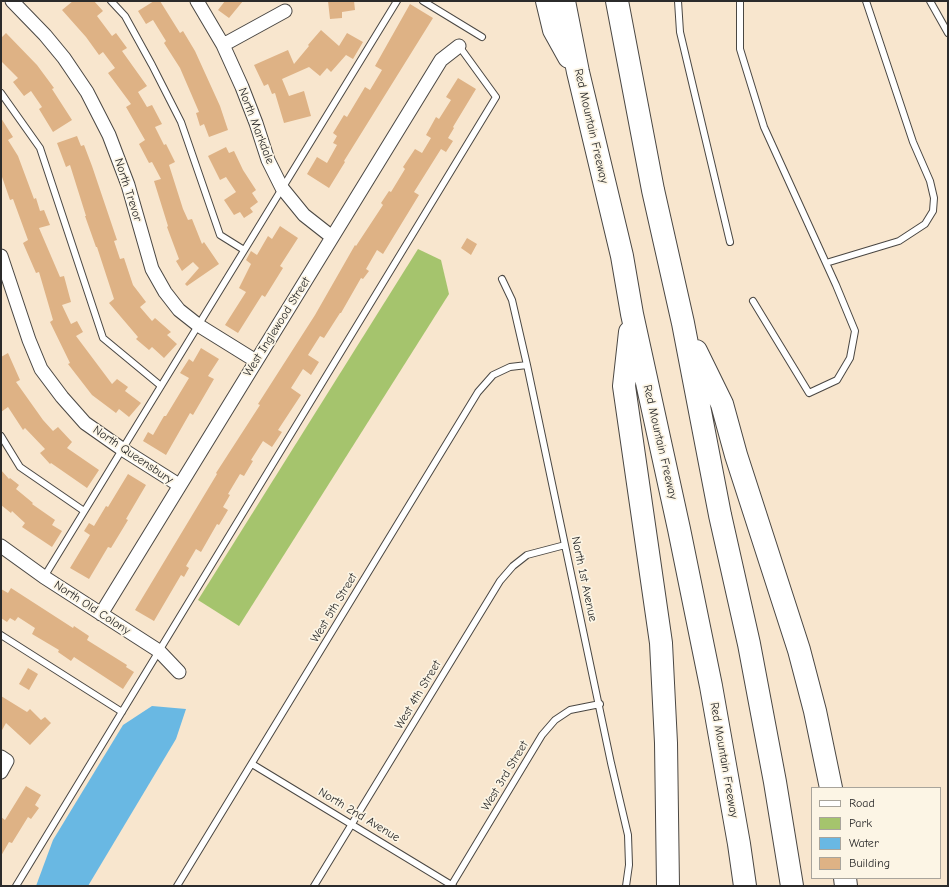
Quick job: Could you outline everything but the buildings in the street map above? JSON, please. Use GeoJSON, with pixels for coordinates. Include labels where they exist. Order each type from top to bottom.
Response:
{"type":"FeatureCollection","features":[{"type":"Feature","properties":{"kind":"highway"},"geometry":{"type":"LineString","coordinates":[[547,1],[554,30],[578,72]]}},
{"type":"Feature","properties":{"kind":"highway","name":"Red Mountain Freeway"},"geometry":{"type":"LineString","coordinates":[[564,1],[578,72],[622,256],[632,314],[680,529],[711,686],[745,886]]}},
{"type":"Feature","properties":{"kind":"highway"},"geometry":{"type":"LineString","coordinates":[[617,1],[653,190],[683,323],[720,515],[749,644],[775,782],[792,886]]}},
{"type":"Feature","properties":{"kind":"highway"},"geometry":{"type":"LineString","coordinates":[[632,314],[624,386],[661,643],[666,743],[668,886]]}},
{"type":"Feature","properties":{"kind":"highway"},"geometry":{"type":"LineString","coordinates":[[683,323],[722,404],[736,455],[800,650],[815,711],[831,787]]}},
{"type":"Feature","properties":{"kind":"street","name":"North Trevor"},"geometry":{"type":"LineString","coordinates":[[12,1],[45,35],[64,58],[87,92],[109,135],[128,185],[152,269],[165,292],[179,310],[198,325],[256,361]]}},
{"type":"Feature","properties":{"kind":"street","name":"North Markdale"},"geometry":{"type":"LineString","coordinates":[[197,1],[222,45],[250,108],[268,160],[282,188],[304,215],[332,237]]}},
{"type":"Feature","properties":{"kind":"street"},"geometry":{"type":"LineString","coordinates":[[222,45],[285,12]]}},
{"type":"Feature","properties":{"kind":"street","name":"West Inglewood Street"},"geometry":{"type":"LineString","coordinates":[[101,614],[441,60],[459,46]]}},
{"type":"Feature","properties":{"kind":"street","name":"North Queensbury"},"geometry":{"type":"LineString","coordinates":[[1,256],[29,340],[41,369],[62,397],[86,423],[122,450],[179,485]]}},
{"type":"Feature","properties":{"kind":"street","name":"North Old Colony"},"geometry":{"type":"LineString","coordinates":[[1,546],[44,577],[159,651],[179,672]]}},
{"type":"Feature","properties":{"kind":"lane"},"geometry":{"type":"LineString","coordinates":[[111,1],[125,16],[181,122],[220,235],[244,250]]}},
{"type":"Feature","properties":{"kind":"lane"},"geometry":{"type":"LineString","coordinates":[[44,577],[397,1]]}},
{"type":"Feature","properties":{"kind":"lane"},"geometry":{"type":"LineString","coordinates":[[424,1],[482,37]]}},
{"type":"Feature","properties":{"kind":"lane"},"geometry":{"type":"LineString","coordinates":[[678,1],[680,32],[730,242]]}},
{"type":"Feature","properties":{"kind":"lane"},"geometry":{"type":"LineString","coordinates":[[740,1],[740,49],[764,128],[826,263],[855,331],[850,358],[837,380],[809,393],[753,301]]}},
{"type":"Feature","properties":{"kind":"lane"},"geometry":{"type":"LineString","coordinates":[[826,263],[899,241],[925,224],[934,211],[934,198],[930,181],[913,142],[866,1]]}},
{"type":"Feature","properties":{"kind":"lane"},"geometry":{"type":"LineString","coordinates":[[930,1],[948,33]]}},
{"type":"Feature","properties":{"kind":"lane"},"geometry":{"type":"LineString","coordinates":[[16,886],[496,97],[459,46]]}},
{"type":"Feature","properties":{"kind":"lane"},"geometry":{"type":"LineString","coordinates":[[1,93],[40,148],[103,338],[161,386]]}},
{"type":"Feature","properties":{"kind":"lane","name":"North 1st Avenue"},"geometry":{"type":"LineString","coordinates":[[502,279],[512,300],[527,365],[600,704],[611,764],[628,835],[629,865],[626,886]]}},
{"type":"Feature","properties":{"kind":"lane","name":"West 5th Street"},"geometry":{"type":"LineString","coordinates":[[177,886],[478,392],[493,375],[510,367],[527,365]]}},
{"type":"Feature","properties":{"kind":"lane"},"geometry":{"type":"LineString","coordinates":[[1,436],[20,467],[84,511]]}},
{"type":"Feature","properties":{"kind":"lane","name":"West 4th Street"},"geometry":{"type":"LineString","coordinates":[[314,886],[500,581],[513,566],[528,556],[565,545]]}},
{"type":"Feature","properties":{"kind":"lane"},"geometry":{"type":"LineString","coordinates":[[1,635],[122,712]]}},
{"type":"Feature","properties":{"kind":"lane","name":"West 3rd Street"},"geometry":{"type":"LineString","coordinates":[[452,886],[542,735],[555,720],[570,710],[600,704]]}},
{"type":"Feature","properties":{"kind":"lane","name":"North 2nd Avenue"},"geometry":{"type":"LineString","coordinates":[[252,764],[452,886]]}},
{"type":"Feature","properties":{"kind":"green space"},"geometry":{"type":"Polygon","coordinates":[[[418,249],[441,260],[449,294],[239,626],[198,600],[418,249]]]}},
{"type":"Feature","properties":{"kind":"water"},"geometry":{"type":"Polygon","coordinates":[[[152,706],[186,709],[176,739],[88,886],[36,886],[53,840],[123,725],[152,706]]]}}]}
